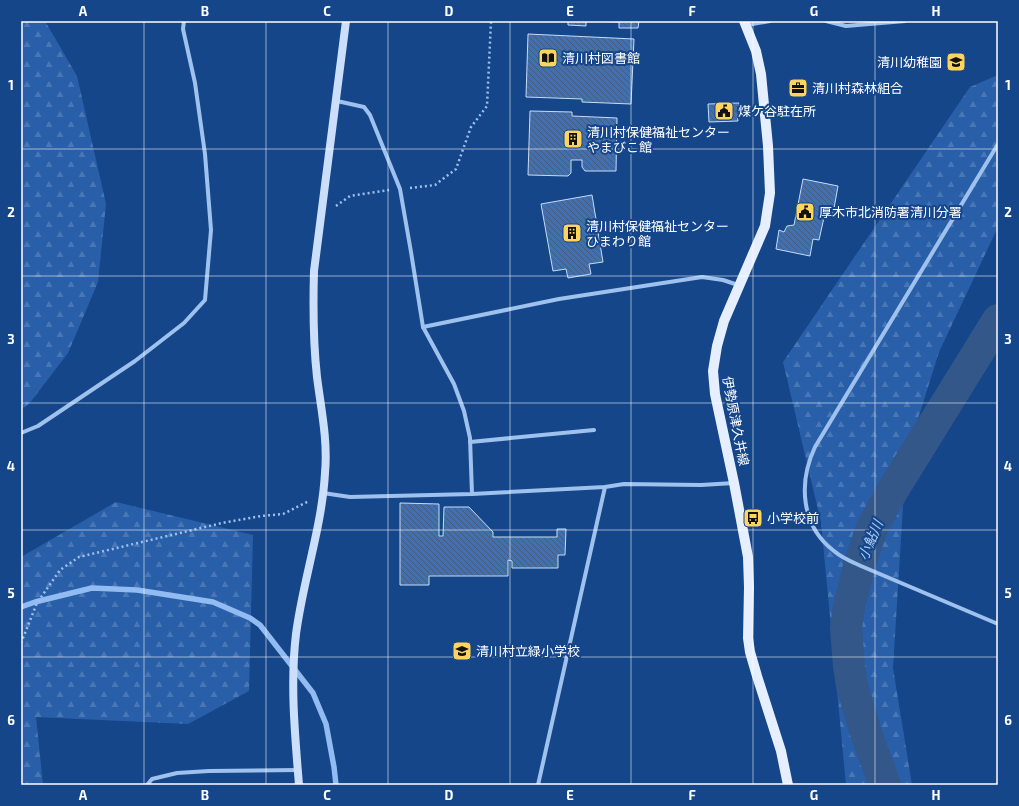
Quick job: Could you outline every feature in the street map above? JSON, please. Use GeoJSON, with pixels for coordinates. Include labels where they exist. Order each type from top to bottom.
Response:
{"type":"FeatureCollection","features":[{"type":"Feature","properties":{"kind":"main road","name":"伊勢原津久井線"},"geometry":{"type":"LineString","coordinates":[[745,23],[756,51],[761,74],[768,146],[770,193],[765,226],[720,334],[713,371],[715,394],[748,557],[748,632],[750,652],[781,751],[788,785]]}},
{"type":"Feature","properties":{"kind":"street"},"geometry":{"type":"LineString","coordinates":[[21,433],[38,426],[135,360],[184,323],[205,300],[211,230],[205,154],[195,83],[183,29],[184,21]]}},
{"type":"Feature","properties":{"kind":"street"},"geometry":{"type":"LineString","coordinates":[[299,785],[293,686],[296,635],[301,603],[319,522],[326,451],[315,350],[314,271],[330,139],[337,101],[346,21]]}},
{"type":"Feature","properties":{"kind":"street"},"geometry":{"type":"LineString","coordinates":[[745,23],[770,21]]}},
{"type":"Feature","properties":{"kind":"street"},"geometry":{"type":"LineString","coordinates":[[826,21],[846,26],[905,21]]}},
{"type":"Feature","properties":{"kind":"street"},"geometry":{"type":"LineString","coordinates":[[337,101],[364,107],[370,115],[400,189],[423,327],[454,384],[464,411],[470,442],[472,494]]}},
{"type":"Feature","properties":{"kind":"street"},"geometry":{"type":"LineString","coordinates":[[998,144],[815,447],[810,456],[804,485],[804,502],[809,518],[815,531],[833,551],[861,566],[998,624]]}},
{"type":"Feature","properties":{"kind":"street"},"geometry":{"type":"LineString","coordinates":[[423,327],[559,299],[702,277],[723,280],[740,285]]}},
{"type":"Feature","properties":{"kind":"street"},"geometry":{"type":"LineString","coordinates":[[470,442],[594,430]]}},
{"type":"Feature","properties":{"kind":"street"},"geometry":{"type":"LineString","coordinates":[[323,493],[350,497],[472,494],[605,487],[624,484],[702,485],[734,483]]}},
{"type":"Feature","properties":{"kind":"street"},"geometry":{"type":"LineString","coordinates":[[538,785],[605,487]]}},
{"type":"Feature","properties":{"kind":"street"},"geometry":{"type":"LineString","coordinates":[[147,785],[152,779],[178,773],[208,771],[298,770]]}},
{"type":"Feature","properties":{"kind":"path"},"geometry":{"type":"LineString","coordinates":[[321,216],[350,196],[435,185],[456,169],[472,127],[487,106],[491,21]]}},
{"type":"Feature","properties":{"kind":"path"},"geometry":{"type":"LineString","coordinates":[[21,643],[37,603],[60,570],[79,557],[222,522],[283,514],[323,493]]}},
{"type":"Feature","properties":{"kind":"green space"},"geometry":{"type":"Polygon","coordinates":[[[21,21],[45,21],[77,76],[106,204],[98,282],[68,353],[29,404],[21,409],[21,21]]]}},
{"type":"Feature","properties":{"kind":"green space"},"geometry":{"type":"Polygon","coordinates":[[[998,75],[998,227],[939,352],[906,457],[893,668],[912,785],[846,785],[821,522],[783,362],[970,87],[998,75]]]}},
{"type":"Feature","properties":{"kind":"green space"},"geometry":{"type":"Polygon","coordinates":[[[116,502],[253,535],[249,691],[188,724],[36,717],[43,785],[21,785],[21,557],[116,502]]]}},
{"type":"Feature","properties":{"kind":"building"},"geometry":{"type":"Polygon","coordinates":[[[568,21],[586,21],[586,26],[568,25],[568,21]]]}},
{"type":"Feature","properties":{"kind":"building"},"geometry":{"type":"Polygon","coordinates":[[[593,21],[639,21],[638,28],[619,28],[619,22],[593,21]]]}},
{"type":"Feature","properties":{"kind":"building"},"geometry":{"type":"Polygon","coordinates":[[[528,34],[634,39],[631,104],[582,102],[582,99],[526,97],[528,34]]]}},
{"type":"Feature","properties":{"kind":"building","name":"煤ケ谷駐在所"},"geometry":{"type":"Polygon","coordinates":[[[739,103],[739,114],[737,115],[738,121],[709,122],[708,104],[739,103]]]}},
{"type":"Feature","properties":{"kind":"building","name":"清川村保健福祉センター やまびこ館"},"geometry":{"type":"Polygon","coordinates":[[[530,111],[572,112],[572,116],[617,118],[616,171],[585,171],[582,167],[582,160],[571,160],[571,173],[568,176],[528,175],[530,111]]]}},
{"type":"Feature","properties":{"kind":"building"},"geometry":{"type":"Polygon","coordinates":[[[803,179],[838,186],[833,214],[825,213],[819,240],[813,239],[810,256],[776,249],[779,230],[784,232],[787,226],[794,225],[803,179]]]}},
{"type":"Feature","properties":{"kind":"building","name":"清川村保健福祉センター ひまわり館"},"geometry":{"type":"Polygon","coordinates":[[[592,195],[603,262],[589,264],[591,274],[568,278],[566,269],[553,271],[541,204],[592,195]]]}},
{"type":"Feature","properties":{"kind":"building"},"geometry":{"type":"Polygon","coordinates":[[[400,503],[439,504],[439,536],[443,536],[444,507],[469,507],[493,532],[493,537],[557,537],[557,529],[566,529],[565,555],[558,555],[558,568],[512,568],[512,561],[508,560],[508,576],[429,576],[429,585],[400,585],[400,503]]]}},
{"type":"Feature","properties":{"kind":"waterway","name":"小鮎川"},"geometry":{"type":"LineString","coordinates":[[885,785],[866,733],[852,686],[846,628],[849,607],[860,563],[872,528],[891,493],[998,320]]}},
{"type":"Feature","properties":{"kind":"waterway"},"geometry":{"type":"LineString","coordinates":[[21,607],[35,602],[92,588],[137,590],[213,602],[250,618],[260,625],[313,693],[326,724],[336,785]]}},
{"type":"Feature","properties":{"kind":"place","name":"清川村図書館"},"geometry":{"type":"Point","coordinates":[548,58]}},
{"type":"Feature","properties":{"kind":"place","name":"清川幼稚園"},"geometry":{"type":"Point","coordinates":[956,62]}},
{"type":"Feature","properties":{"kind":"place","name":"清川村森林組合"},"geometry":{"type":"Point","coordinates":[798,88]}},
{"type":"Feature","properties":{"kind":"place","name":"煤ケ谷駐在所"},"geometry":{"type":"Point","coordinates":[724,111]}},
{"type":"Feature","properties":{"kind":"place","name":"清川村保健福祉センター やまびこ館"},"geometry":{"type":"Point","coordinates":[573,139]}},
{"type":"Feature","properties":{"kind":"place","name":"厚木市北消防署清川分署"},"geometry":{"type":"Point","coordinates":[805,212]}},
{"type":"Feature","properties":{"kind":"place","name":"清川村保健福祉センター ひまわり館"},"geometry":{"type":"Point","coordinates":[572,233]}},
{"type":"Feature","properties":{"kind":"place","name":"小学校前"},"geometry":{"type":"Point","coordinates":[753,518]}},
{"type":"Feature","properties":{"kind":"place","name":"清川村立緑小学校"},"geometry":{"type":"Point","coordinates":[462,651]}}]}
